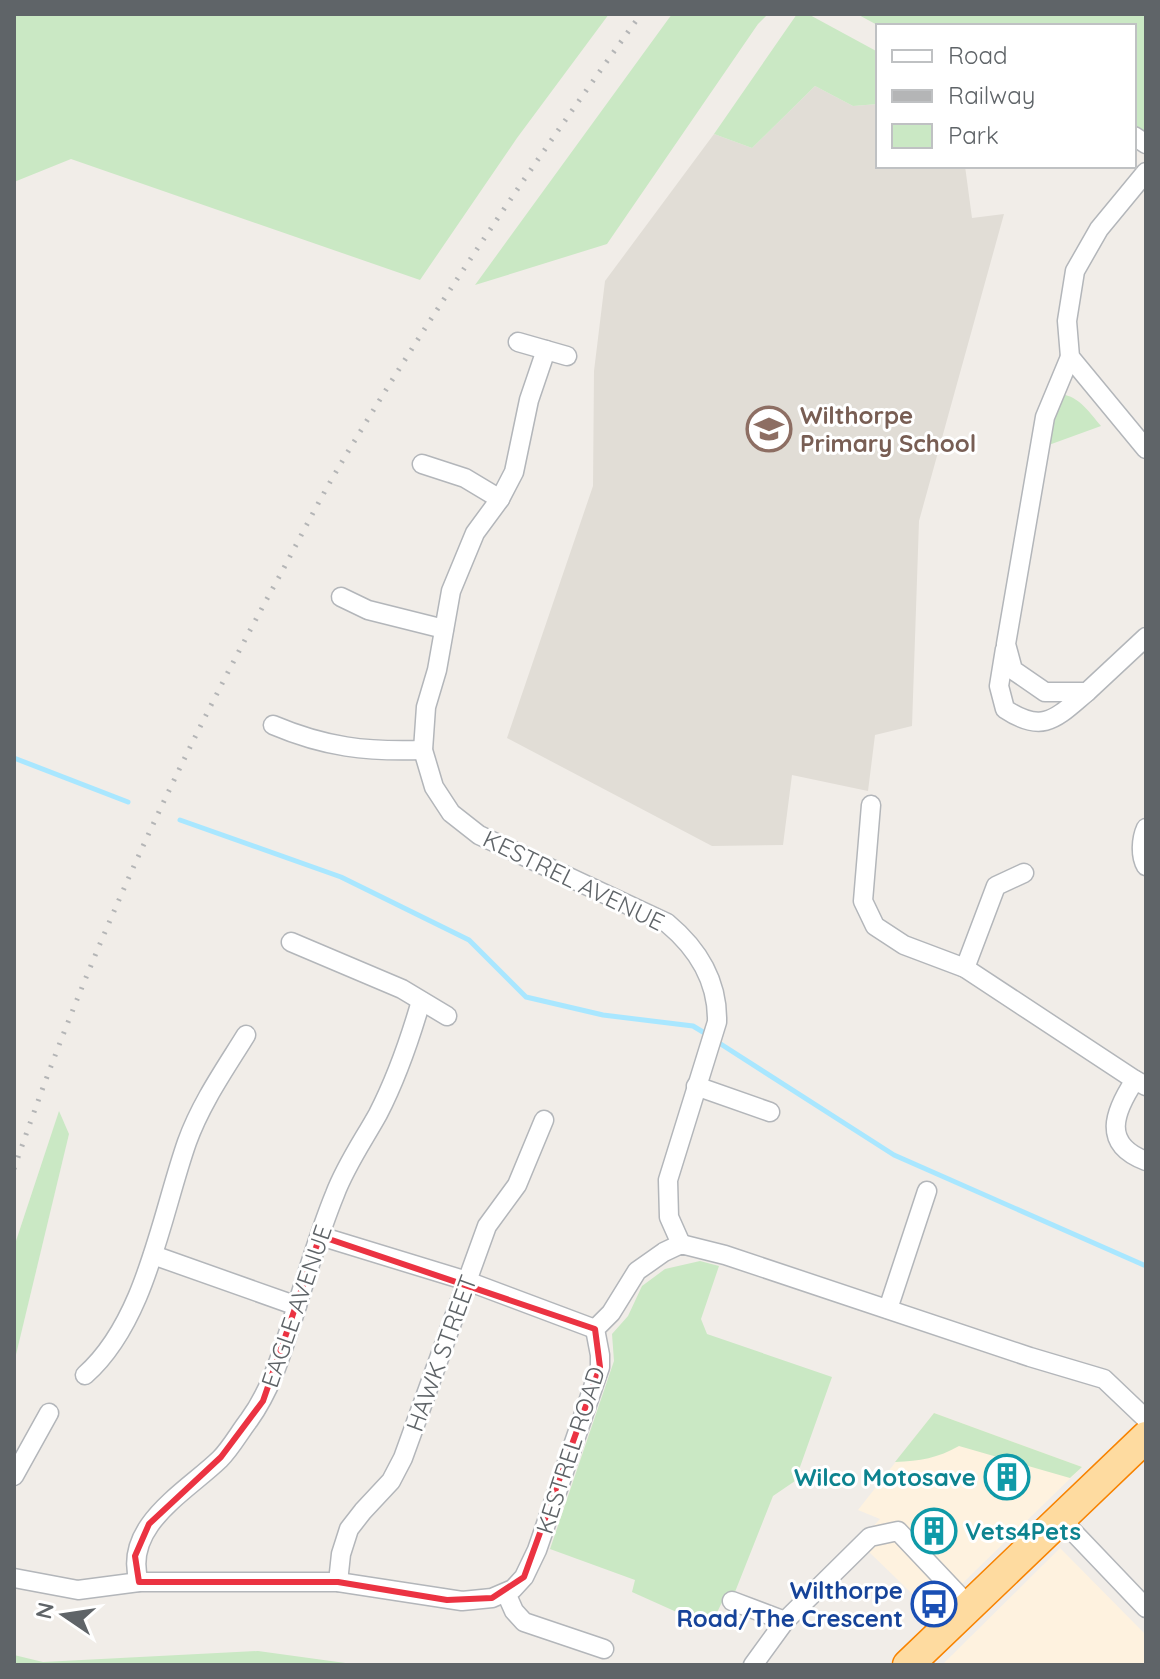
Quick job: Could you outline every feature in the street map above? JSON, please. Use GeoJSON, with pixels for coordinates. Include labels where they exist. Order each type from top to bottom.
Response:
{"type":"FeatureCollection","features":[{"type":"Feature","properties":{"kind":"highway"},"geometry":{"type":"LineString","coordinates":[[908,1665],[1146,1437]]}},
{"type":"Feature","properties":{"kind":"street"},"geometry":{"type":"LineString","coordinates":[[1146,172],[1099,229],[1075,271],[1067,321],[1070,357],[1045,417],[999,686],[1005,709],[1019,719],[1035,722],[1056,719],[1146,637]]}},
{"type":"Feature","properties":{"kind":"street"},"geometry":{"type":"LineString","coordinates":[[518,342],[567,356]]}},
{"type":"Feature","properties":{"kind":"street","name":"KESTREL AVENUE"},"geometry":{"type":"LineString","coordinates":[[546,350],[529,400],[514,472],[500,499],[475,533],[451,591],[437,670],[426,707],[423,750],[434,787],[451,813],[479,835],[667,923],[682,935],[704,966],[712,984],[717,1022],[668,1180],[669,1217],[681,1244]]}},
{"type":"Feature","properties":{"kind":"street"},"geometry":{"type":"LineString","coordinates":[[1070,357],[1146,449]]}},
{"type":"Feature","properties":{"kind":"street"},"geometry":{"type":"LineString","coordinates":[[422,464],[465,478],[500,499]]}},
{"type":"Feature","properties":{"kind":"street"},"geometry":{"type":"LineString","coordinates":[[341,597],[368,610],[444,629]]}},
{"type":"Feature","properties":{"kind":"street"},"geometry":{"type":"LineString","coordinates":[[1006,644],[1013,670],[1045,692],[1087,692]]}},
{"type":"Feature","properties":{"kind":"street"},"geometry":{"type":"LineString","coordinates":[[273,725],[340,748],[423,750]]}},
{"type":"Feature","properties":{"kind":"street"},"geometry":{"type":"LineString","coordinates":[[871,805],[863,901],[875,926],[904,945],[965,968],[1141,1083],[1117,1110],[1115,1123],[1117,1136],[1124,1148],[1134,1157],[1146,1161]]}},
{"type":"Feature","properties":{"kind":"street"},"geometry":{"type":"LineString","coordinates":[[1146,828],[1142,836],[1146,866]]}},
{"type":"Feature","properties":{"kind":"street"},"geometry":{"type":"LineString","coordinates":[[965,968],[996,886],[1024,873]]}},
{"type":"Feature","properties":{"kind":"street"},"geometry":{"type":"LineString","coordinates":[[291,942],[380,979],[447,1016]]}},
{"type":"Feature","properties":{"kind":"street","name":"EAGLE AVENUE"},"geometry":{"type":"LineString","coordinates":[[139,1582],[135,1556],[149,1524],[183,1489],[221,1457],[263,1401],[278,1366],[347,1164],[378,1114],[405,1050],[421,1001]]}},
{"type":"Feature","properties":{"kind":"street"},"geometry":{"type":"LineString","coordinates":[[85,1375],[105,1357],[123,1326],[153,1255],[188,1141],[203,1106],[246,1035]]}},
{"type":"Feature","properties":{"kind":"street"},"geometry":{"type":"LineString","coordinates":[[696,1086],[770,1112]]}},
{"type":"Feature","properties":{"kind":"street","name":"HAWK STREET"},"geometry":{"type":"LineString","coordinates":[[338,1582],[341,1554],[349,1529],[391,1481],[403,1458],[487,1226],[517,1185],[544,1120]]}},
{"type":"Feature","properties":{"kind":"street"},"geometry":{"type":"LineString","coordinates":[[888,1309],[927,1191]]}},
{"type":"Feature","properties":{"kind":"street"},"geometry":{"type":"LineString","coordinates":[[320,1236],[467,1281],[595,1329]]}},
{"type":"Feature","properties":{"kind":"street"},"geometry":{"type":"LineString","coordinates":[[681,1244],[725,1255],[1104,1379],[1146,1419]]}},
{"type":"Feature","properties":{"kind":"street","name":"KESTREL ROAD"},"geometry":{"type":"LineString","coordinates":[[506,1593],[524,1577],[537,1550],[600,1367],[595,1329],[611,1313],[637,1271],[681,1244]]}},
{"type":"Feature","properties":{"kind":"street"},"geometry":{"type":"LineString","coordinates":[[153,1255],[297,1306]]}},
{"type":"Feature","properties":{"kind":"street"},"geometry":{"type":"LineString","coordinates":[[14,1476],[49,1413]]}},
{"type":"Feature","properties":{"kind":"street"},"geometry":{"type":"LineString","coordinates":[[1060,1518],[1146,1608]]}},
{"type":"Feature","properties":{"kind":"street"},"geometry":{"type":"LineString","coordinates":[[753,1665],[785,1621],[870,1537],[898,1531],[968,1605]]}},
{"type":"Feature","properties":{"kind":"street"},"geometry":{"type":"LineString","coordinates":[[14,1578],[78,1590],[139,1582],[338,1582],[447,1600],[477,1600],[506,1593],[514,1611],[524,1622],[566,1626],[604,1649]]}},
{"type":"Feature","properties":{"kind":"street"},"geometry":{"type":"LineString","coordinates":[[732,1601],[785,1621]]}},
{"type":"Feature","properties":{"kind":"highlighted area"},"geometry":{"type":"Polygon","coordinates":[[[320,1236],[595,1329],[600,1367],[524,1577],[492,1598],[447,1600],[338,1582],[139,1582],[135,1556],[149,1524],[221,1457],[263,1401],[320,1236]]]}},
{"type":"Feature","properties":{"kind":"shaded area","name":"Wilthorpe Primary School"},"geometry":{"type":"Polygon","coordinates":[[[815,86],[853,106],[876,104],[876,168],[965,168],[972,218],[1004,214],[919,521],[912,726],[875,735],[868,791],[792,775],[783,845],[712,846],[507,738],[593,486],[594,371],[605,281],[714,134],[752,148],[815,86]]]}},
{"type":"Feature","properties":{"kind":"shaded area"},"geometry":{"type":"Polygon","coordinates":[[[934,1413],[1082,1467],[932,1613],[867,1550],[868,1532],[880,1519],[858,1510],[934,1413]]]}},
{"type":"Feature","properties":{"kind":"shaded area"},"geometry":{"type":"Polygon","coordinates":[[[1060,1548],[1146,1635],[1146,1665],[942,1665],[1060,1548]]]}},
{"type":"Feature","properties":{"kind":"green space"},"geometry":{"type":"Polygon","coordinates":[[[14,14],[609,14],[517,138],[420,280],[71,159],[14,182],[14,14]]]}},
{"type":"Feature","properties":{"kind":"green space"},"geometry":{"type":"Polygon","coordinates":[[[672,14],[768,14],[758,24],[607,244],[475,285],[672,14]]]}},
{"type":"Feature","properties":{"kind":"green space"},"geometry":{"type":"Polygon","coordinates":[[[797,14],[808,14],[876,51],[876,104],[853,106],[815,86],[752,148],[714,134],[797,14]]]}},
{"type":"Feature","properties":{"kind":"green space"},"geometry":{"type":"Polygon","coordinates":[[[857,14],[1146,14],[1146,132],[1136,125],[1136,24],[876,24],[857,14]]]}},
{"type":"Feature","properties":{"kind":"green space"},"geometry":{"type":"Polygon","coordinates":[[[1061,394],[1079,402],[1101,426],[1046,446],[1061,394]]]}},
{"type":"Feature","properties":{"kind":"green space"},"geometry":{"type":"Polygon","coordinates":[[[59,1111],[69,1134],[14,1363],[14,1247],[59,1111]]]}},
{"type":"Feature","properties":{"kind":"green space"},"geometry":{"type":"Polygon","coordinates":[[[700,1261],[719,1266],[701,1319],[707,1334],[832,1377],[795,1481],[773,1496],[735,1592],[725,1596],[710,1627],[632,1592],[635,1580],[550,1549],[614,1361],[612,1334],[628,1316],[642,1286],[665,1269],[700,1261]]]}},
{"type":"Feature","properties":{"kind":"green space"},"geometry":{"type":"Polygon","coordinates":[[[934,1413],[1082,1467],[1070,1478],[959,1446],[928,1458],[895,1462],[934,1413]]]}},
{"type":"Feature","properties":{"kind":"green space"},"geometry":{"type":"Polygon","coordinates":[[[258,1651],[360,1665],[14,1665],[14,1655],[43,1662],[258,1651]]]}},
{"type":"Feature","properties":{"kind":"waterway"},"geometry":{"type":"LineString","coordinates":[[14,758],[128,802]]}},
{"type":"Feature","properties":{"kind":"waterway"},"geometry":{"type":"LineString","coordinates":[[180,820],[341,877],[469,940],[526,997],[603,1015],[693,1026],[708,1035]]}},
{"type":"Feature","properties":{"kind":"waterway"},"geometry":{"type":"LineString","coordinates":[[716,1041],[894,1155],[1146,1266]]}},
{"type":"Feature","properties":{"kind":"railway"},"geometry":{"type":"LineString","coordinates":[[14,1169],[70,1017],[133,867],[203,721],[318,503],[450,290],[641,14]]}},
{"type":"Feature","properties":{"kind":"place","name":"Wilthorpe Primary School"},"geometry":{"type":"Point","coordinates":[769,429]}},
{"type":"Feature","properties":{"kind":"place","name":"Wilco Motosave"},"geometry":{"type":"Point","coordinates":[1007,1477]}},
{"type":"Feature","properties":{"kind":"place","name":"Vets4Pets"},"geometry":{"type":"Point","coordinates":[934,1531]}},
{"type":"Feature","properties":{"kind":"place","name":"Wilthorpe Road/The Crescent"},"geometry":{"type":"Point","coordinates":[934,1604]}}]}
